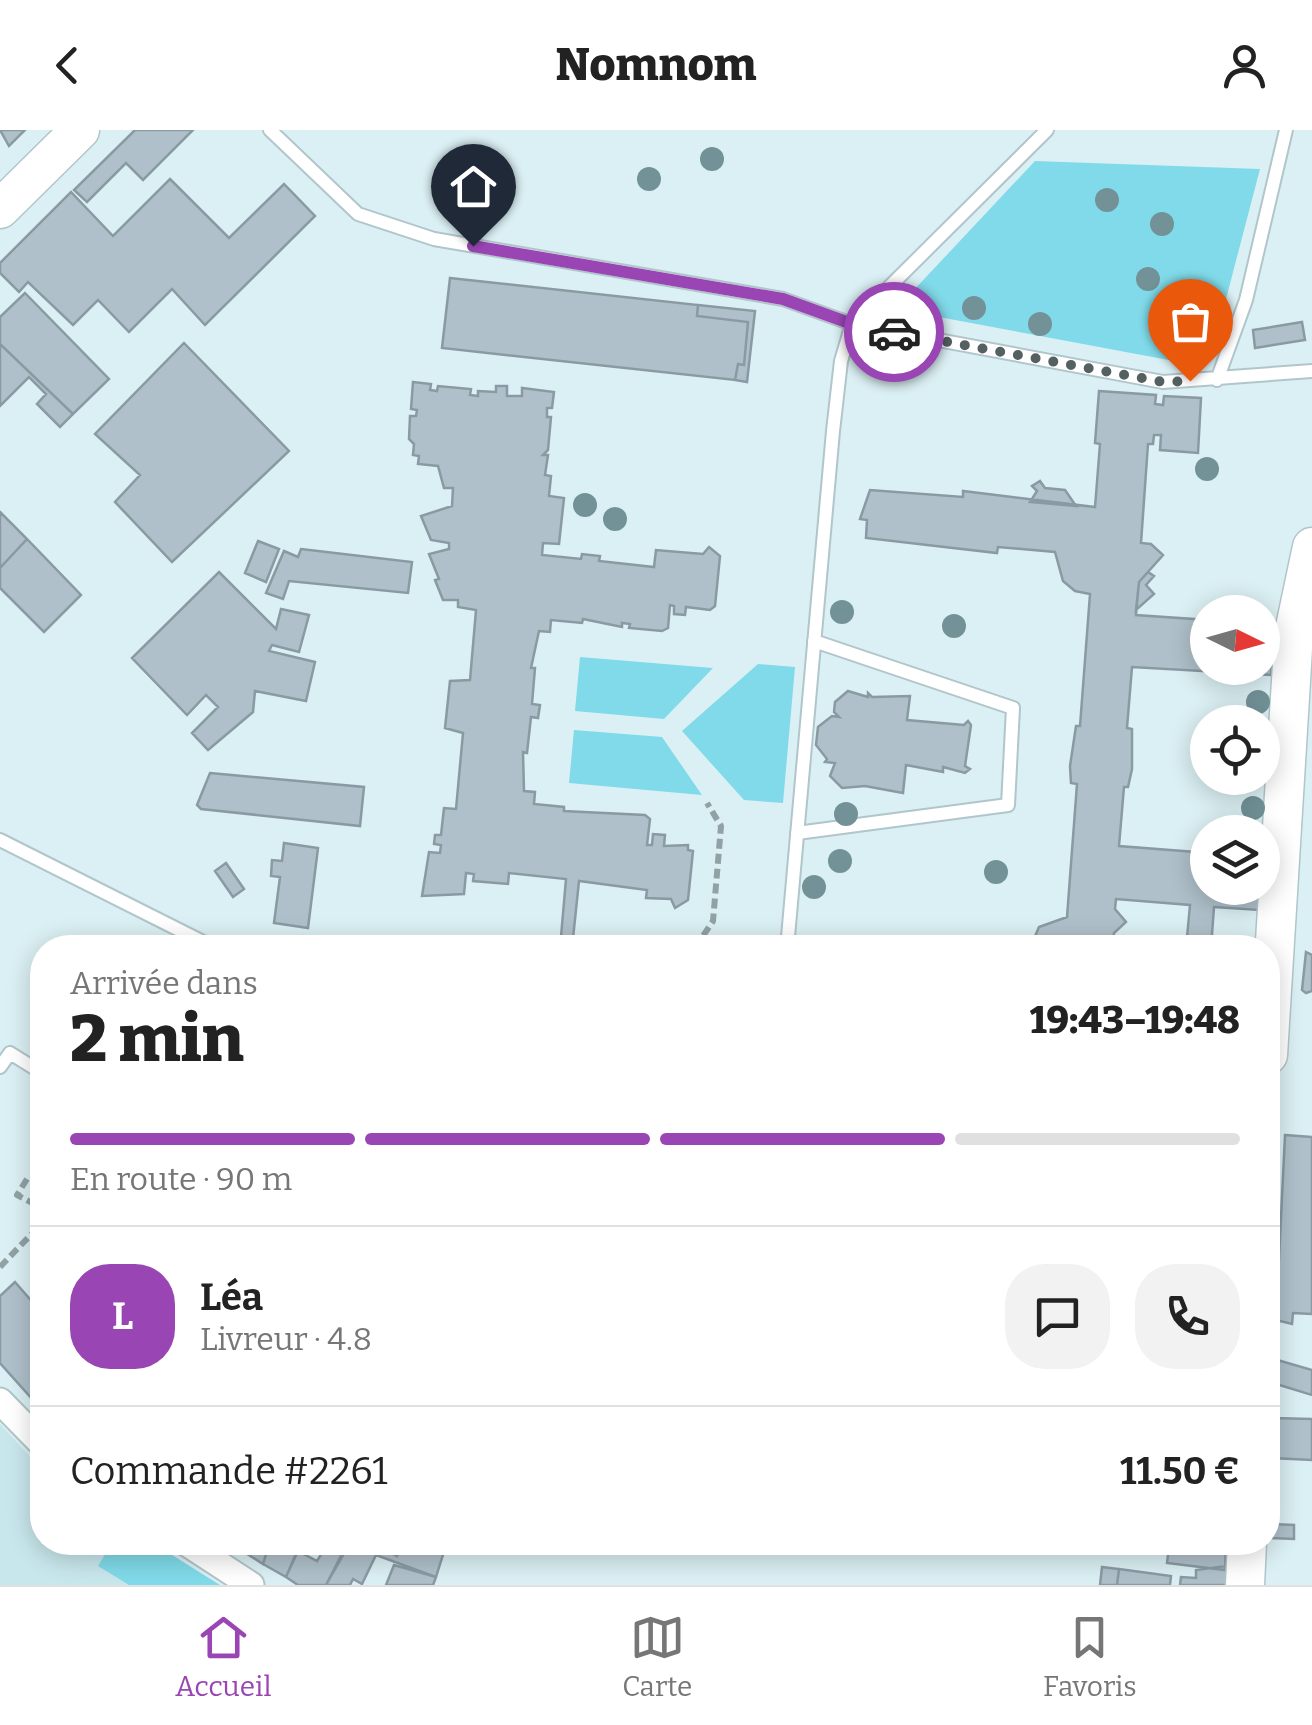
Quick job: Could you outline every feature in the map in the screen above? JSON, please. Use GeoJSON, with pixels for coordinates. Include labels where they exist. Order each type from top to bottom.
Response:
{"type":"FeatureCollection","features":[{"type":"Feature","properties":{"kind":"street"},"geometry":{"type":"LineString","coordinates":[[0,208],[80,130]]}},
{"type":"Feature","properties":{"kind":"street"},"geometry":{"type":"LineString","coordinates":[[1275,935],[1294,632],[1312,547]]}},
{"type":"Feature","properties":{"kind":"street"},"geometry":{"type":"LineString","coordinates":[[0,1401],[30,1432]]}},
{"type":"Feature","properties":{"kind":"street"},"geometry":{"type":"LineString","coordinates":[[205,1555],[251,1585]]}},
{"type":"Feature","properties":{"kind":"street"},"geometry":{"type":"LineString","coordinates":[[1245,1585],[1246,1555]]}},
{"type":"Feature","properties":{"kind":"lane"},"geometry":{"type":"LineString","coordinates":[[270,130],[358,214],[434,239],[783,299],[852,324],[1163,382],[1312,371]]}},
{"type":"Feature","properties":{"kind":"lane"},"geometry":{"type":"LineString","coordinates":[[789,935],[832,430],[852,324],[1046,130]]}},
{"type":"Feature","properties":{"kind":"lane"},"geometry":{"type":"LineString","coordinates":[[1217,380],[1246,300],[1286,130]]}},
{"type":"Feature","properties":{"kind":"lane"},"geometry":{"type":"LineString","coordinates":[[798,833],[1008,805],[1013,708],[814,642]]}},
{"type":"Feature","properties":{"kind":"lane"},"geometry":{"type":"LineString","coordinates":[[0,840],[190,935]]}},
{"type":"Feature","properties":{"kind":"lane"},"geometry":{"type":"LineString","coordinates":[[0,1067],[10,1053],[30,1066]]}},
{"type":"Feature","properties":{"kind":"path"},"geometry":{"type":"LineString","coordinates":[[703,935],[712,921],[721,826],[708,802]]}},
{"type":"Feature","properties":{"kind":"path"},"geometry":{"type":"LineString","coordinates":[[28,1179],[18,1195],[30,1202]]}},
{"type":"Feature","properties":{"kind":"path"},"geometry":{"type":"LineString","coordinates":[[0,1268],[30,1237]]}},
{"type":"Feature","properties":{"kind":"shaded area"},"geometry":{"type":"Polygon","coordinates":[[[1035,161],[1260,169],[1226,299],[1190,364],[896,309],[1035,161]]]}},
{"type":"Feature","properties":{"kind":"shaded area"},"geometry":{"type":"Polygon","coordinates":[[[580,657],[713,668],[664,719],[575,711],[580,657]]]}},
{"type":"Feature","properties":{"kind":"shaded area"},"geometry":{"type":"Polygon","coordinates":[[[758,664],[795,667],[783,803],[744,800],[682,731],[758,664]]]}},
{"type":"Feature","properties":{"kind":"shaded area"},"geometry":{"type":"Polygon","coordinates":[[[574,730],[662,737],[702,795],[569,783],[574,730]]]}},
{"type":"Feature","properties":{"kind":"shaded area"},"geometry":{"type":"Polygon","coordinates":[[[0,1424],[30,1457],[30,1555],[171,1555],[219,1585],[0,1585],[0,1424]]]}},
{"type":"Feature","properties":{"kind":"shaded area"},"geometry":{"type":"Polygon","coordinates":[[[105,1555],[172,1555],[220,1585],[129,1585],[98,1566],[105,1555]]]}},
{"type":"Feature","properties":{"kind":"building"},"geometry":{"type":"Polygon","coordinates":[[[0,130],[25,130],[9,146],[0,130]]]}},
{"type":"Feature","properties":{"kind":"building"},"geometry":{"type":"Polygon","coordinates":[[[135,130],[193,130],[143,180],[126,163],[87,202],[74,190],[135,130]]]}},
{"type":"Feature","properties":{"kind":"building"},"geometry":{"type":"Polygon","coordinates":[[[170,179],[229,238],[284,184],[315,216],[205,325],[172,289],[129,332],[98,300],[73,325],[28,282],[19,292],[0,273],[0,263],[71,192],[113,236],[170,179]]]}},
{"type":"Feature","properties":{"kind":"building"},"geometry":{"type":"Polygon","coordinates":[[[450,278],[698,305],[697,316],[748,322],[744,365],[738,364],[735,380],[442,348],[450,278]]]}},
{"type":"Feature","properties":{"kind":"building"},"geometry":{"type":"Polygon","coordinates":[[[25,293],[109,379],[73,414],[0,344],[0,317],[25,293]]]}},
{"type":"Feature","properties":{"kind":"building"},"geometry":{"type":"Polygon","coordinates":[[[698,305],[755,311],[747,382],[735,380],[738,364],[744,365],[748,322],[697,316],[698,305]]]}},
{"type":"Feature","properties":{"kind":"building"},"geometry":{"type":"Polygon","coordinates":[[[1302,322],[1305,340],[1255,348],[1253,330],[1302,322]]]}},
{"type":"Feature","properties":{"kind":"building"},"geometry":{"type":"Polygon","coordinates":[[[184,343],[289,451],[172,562],[115,502],[140,475],[95,434],[184,343]]]}},
{"type":"Feature","properties":{"kind":"building"},"geometry":{"type":"Polygon","coordinates":[[[0,344],[73,414],[60,427],[37,404],[46,394],[29,377],[0,406],[0,344]]]}},
{"type":"Feature","properties":{"kind":"building"},"geometry":{"type":"Polygon","coordinates":[[[413,382],[431,384],[430,390],[437,391],[438,386],[471,389],[470,395],[478,396],[478,391],[496,392],[496,386],[507,386],[507,396],[522,396],[522,388],[554,392],[552,408],[547,408],[547,417],[551,417],[548,450],[543,455],[548,455],[545,475],[551,476],[549,496],[564,498],[559,544],[543,543],[542,555],[581,559],[582,554],[600,556],[599,561],[654,567],[656,550],[703,554],[709,547],[720,556],[715,606],[710,610],[686,607],[685,615],[674,614],[674,606],[670,605],[668,628],[662,631],[583,619],[582,623],[551,620],[550,632],[539,631],[531,668],[535,668],[532,704],[540,705],[538,718],[531,717],[527,753],[523,752],[524,791],[535,792],[534,804],[564,807],[564,811],[645,815],[650,819],[647,845],[652,845],[653,834],[665,835],[664,846],[688,845],[688,850],[693,851],[688,900],[675,908],[671,899],[646,898],[647,890],[579,881],[573,935],[561,935],[566,879],[509,873],[508,884],[473,881],[474,874],[466,873],[464,894],[422,896],[429,852],[440,853],[441,845],[434,844],[435,835],[441,835],[444,808],[456,809],[463,733],[445,728],[450,681],[470,680],[476,610],[458,607],[458,600],[443,600],[435,580],[439,579],[429,554],[449,549],[449,543],[431,540],[421,516],[452,506],[453,488],[444,488],[438,466],[418,464],[419,456],[413,455],[410,416],[416,416],[417,410],[411,409],[413,382]]]}},
{"type":"Feature","properties":{"kind":"building"},"geometry":{"type":"Polygon","coordinates":[[[1099,391],[1156,395],[1155,404],[1163,405],[1164,396],[1201,398],[1198,453],[1160,450],[1161,435],[1154,435],[1153,444],[1148,444],[1141,543],[1151,544],[1163,555],[1139,582],[1136,615],[1190,619],[1190,670],[1132,667],[1127,728],[1132,729],[1132,769],[1128,787],[1124,787],[1119,846],[1190,852],[1190,905],[1116,899],[1115,909],[1126,922],[1114,935],[1036,935],[1039,927],[1067,917],[1077,784],[1071,783],[1070,766],[1076,726],[1080,726],[1090,594],[1075,591],[1063,581],[1055,552],[998,547],[997,553],[866,538],[867,520],[860,519],[870,490],[963,497],[963,491],[1095,507],[1100,444],[1095,443],[1099,391]]]}},
{"type":"Feature","properties":{"kind":"building"},"geometry":{"type":"Polygon","coordinates":[[[1040,481],[1045,488],[1065,490],[1076,506],[1030,502],[1037,491],[1032,486],[1040,481]]]}},
{"type":"Feature","properties":{"kind":"building"},"geometry":{"type":"Polygon","coordinates":[[[0,512],[27,539],[0,568],[0,512]]]}},
{"type":"Feature","properties":{"kind":"building"},"geometry":{"type":"Polygon","coordinates":[[[27,539],[81,595],[44,632],[0,588],[0,568],[27,539]]]}},
{"type":"Feature","properties":{"kind":"building"},"geometry":{"type":"Polygon","coordinates":[[[258,541],[279,549],[266,582],[245,573],[258,541]]]}},
{"type":"Feature","properties":{"kind":"building"},"geometry":{"type":"Polygon","coordinates":[[[301,549],[412,562],[408,593],[289,581],[283,599],[266,593],[284,551],[298,557],[301,549]]]}},
{"type":"Feature","properties":{"kind":"building"},"geometry":{"type":"Polygon","coordinates":[[[219,572],[276,629],[281,609],[309,615],[299,652],[272,645],[269,651],[315,662],[306,701],[255,691],[253,712],[208,750],[192,733],[218,707],[206,695],[187,715],[132,658],[219,572]]]}},
{"type":"Feature","properties":{"kind":"building"},"geometry":{"type":"Polygon","coordinates":[[[1148,572],[1154,576],[1146,585],[1154,594],[1136,610],[1139,582],[1148,572]]]}},
{"type":"Feature","properties":{"kind":"building"},"geometry":{"type":"Polygon","coordinates":[[[848,691],[868,697],[868,693],[872,697],[910,696],[907,720],[964,725],[968,721],[971,725],[965,766],[970,769],[965,773],[943,767],[943,772],[906,765],[903,793],[865,786],[842,788],[830,776],[835,763],[825,762],[827,759],[816,745],[818,727],[832,716],[839,717],[834,712],[835,702],[848,691]]]}},
{"type":"Feature","properties":{"kind":"building"},"geometry":{"type":"Polygon","coordinates":[[[210,773],[364,787],[360,826],[201,809],[197,805],[210,773]]]}},
{"type":"Feature","properties":{"kind":"building"},"geometry":{"type":"Polygon","coordinates":[[[284,843],[318,848],[308,928],[274,923],[280,877],[271,876],[272,860],[282,861],[284,843]]]}},
{"type":"Feature","properties":{"kind":"building"},"geometry":{"type":"Polygon","coordinates":[[[226,863],[244,889],[233,897],[215,871],[226,863]]]}},
{"type":"Feature","properties":{"kind":"building"},"geometry":{"type":"Polygon","coordinates":[[[1190,905],[1259,905],[1259,910],[1214,907],[1212,935],[1187,935],[1190,905]]]}},
{"type":"Feature","properties":{"kind":"building"},"geometry":{"type":"Polygon","coordinates":[[[1306,952],[1312,955],[1312,991],[1306,993],[1302,990],[1306,952]]]}},
{"type":"Feature","properties":{"kind":"building"},"geometry":{"type":"Polygon","coordinates":[[[1285,1135],[1312,1137],[1312,1314],[1293,1313],[1292,1324],[1280,1321],[1285,1135]]]}},
{"type":"Feature","properties":{"kind":"building"},"geometry":{"type":"Polygon","coordinates":[[[15,1282],[30,1299],[30,1397],[0,1363],[0,1296],[15,1282]]]}},
{"type":"Feature","properties":{"kind":"building"},"geometry":{"type":"Polygon","coordinates":[[[1280,1361],[1312,1370],[1312,1395],[1280,1385],[1280,1361]]]}},
{"type":"Feature","properties":{"kind":"building"},"geometry":{"type":"Polygon","coordinates":[[[1280,1418],[1312,1419],[1312,1460],[1280,1458],[1280,1418]]]}},
{"type":"Feature","properties":{"kind":"building"},"geometry":{"type":"Polygon","coordinates":[[[1280,1524],[1294,1525],[1294,1539],[1280,1538],[1280,1524]]]}},
{"type":"Feature","properties":{"kind":"building"},"geometry":{"type":"Polygon","coordinates":[[[249,1555],[266,1555],[263,1564],[249,1555]]]}},
{"type":"Feature","properties":{"kind":"building"},"geometry":{"type":"Polygon","coordinates":[[[266,1555],[295,1555],[286,1577],[263,1564],[266,1555]]]}},
{"type":"Feature","properties":{"kind":"building"},"geometry":{"type":"Polygon","coordinates":[[[296,1555],[317,1561],[321,1555],[343,1555],[326,1585],[298,1585],[286,1577],[296,1555]]]}},
{"type":"Feature","properties":{"kind":"building"},"geometry":{"type":"Polygon","coordinates":[[[341,1555],[376,1555],[362,1584],[353,1579],[350,1585],[326,1585],[341,1555]]]}},
{"type":"Feature","properties":{"kind":"building"},"geometry":{"type":"Polygon","coordinates":[[[376,1555],[443,1555],[436,1577],[376,1555]]]}},
{"type":"Feature","properties":{"kind":"building"},"geometry":{"type":"Polygon","coordinates":[[[1168,1555],[1226,1555],[1225,1570],[1167,1563],[1168,1555]]]}},
{"type":"Feature","properties":{"kind":"building"},"geometry":{"type":"Polygon","coordinates":[[[394,1565],[436,1577],[433,1585],[386,1585],[394,1565]]]}},
{"type":"Feature","properties":{"kind":"building"},"geometry":{"type":"Polygon","coordinates":[[[1226,1566],[1227,1585],[1180,1585],[1181,1577],[1196,1578],[1196,1570],[1226,1566]]]}},
{"type":"Feature","properties":{"kind":"building"},"geometry":{"type":"Polygon","coordinates":[[[1102,1567],[1119,1569],[1117,1585],[1100,1585],[1102,1567]]]}},
{"type":"Feature","properties":{"kind":"building"},"geometry":{"type":"Polygon","coordinates":[[[1119,1569],[1171,1576],[1170,1585],[1117,1585],[1119,1569]]]}},
{"type":"Feature","properties":{"kind":"way so far"},"geometry":{"type":"LineString","coordinates":[[894,332],[1163,382],[1190,381]]}},
{"type":"Feature","properties":{"kind":"route"},"geometry":{"type":"LineString","coordinates":[[473,246],[783,299],[852,324],[894,332]]}}]}
